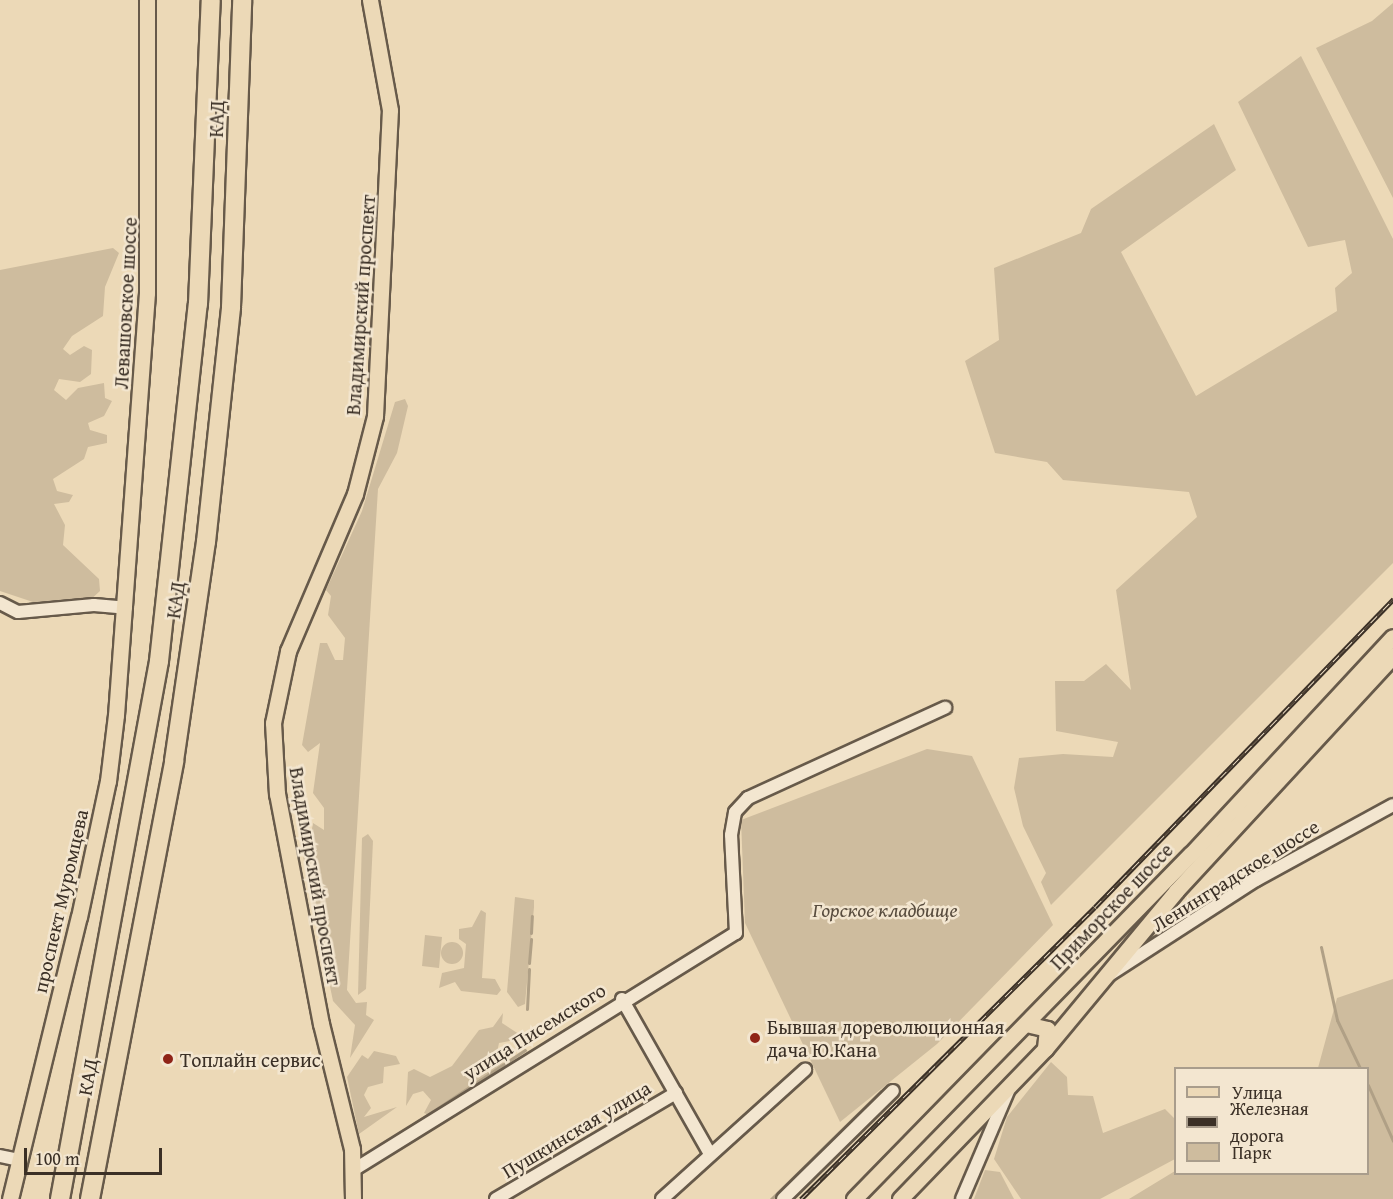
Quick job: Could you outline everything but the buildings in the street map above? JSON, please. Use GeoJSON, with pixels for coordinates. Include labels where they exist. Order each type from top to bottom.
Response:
{"type":"FeatureCollection","features":[{"type":"Feature","properties":{"kind":"highway","name":"КАД"},"geometry":{"type":"LineString","coordinates":[[60,1199],[159,661],[198,304],[211,0]]}},
{"type":"Feature","properties":{"kind":"highway","name":"КАД"},"geometry":{"type":"LineString","coordinates":[[90,1199],[174,761],[207,531],[231,307],[243,3]]}},
{"type":"Feature","properties":{"kind":"main road","name":"Левашовское шоссе"},"geometry":{"type":"LineString","coordinates":[[126,608],[151,201],[147,0]]}},
{"type":"Feature","properties":{"kind":"main road","name":"Владимирский проспект"},"geometry":{"type":"LineString","coordinates":[[355,1198],[355,1169],[285,836],[273,723],[288,651],[355,494],[375,416],[390,131],[386,69],[370,0]]}},
{"type":"Feature","properties":{"kind":"main road","name":"проспект Муромцева"},"geometry":{"type":"LineString","coordinates":[[10,1199],[108,782],[126,608]]}},
{"type":"Feature","properties":{"kind":"main road","name":"Приморское шоссе"},"geometry":{"type":"LineString","coordinates":[[854,1199],[1026,1023],[1393,637]]}},
{"type":"Feature","properties":{"kind":"main road","name":"Приморское шоссе"},"geometry":{"type":"LineString","coordinates":[[900,1199],[1045,1049],[1100,980],[1393,656]]}},
{"type":"Feature","properties":{"kind":"main road"},"geometry":{"type":"LineString","coordinates":[[1026,1023],[1047,1029],[1045,1049]]}},
{"type":"Feature","properties":{"kind":"street"},"geometry":{"type":"LineString","coordinates":[[0,603],[18,612],[93,605],[126,608]]}},
{"type":"Feature","properties":{"kind":"street","name":"улица Писемского"},"geometry":{"type":"LineString","coordinates":[[355,1169],[622,999],[736,933],[731,835],[735,812],[748,798],[945,708]]}},
{"type":"Feature","properties":{"kind":"street","name":"Ленинградское шоссе"},"geometry":{"type":"LineString","coordinates":[[1100,980],[1256,880],[1393,805]]}},
{"type":"Feature","properties":{"kind":"street"},"geometry":{"type":"LineString","coordinates":[[622,999],[709,1152]]}},
{"type":"Feature","properties":{"kind":"street"},"geometry":{"type":"LineString","coordinates":[[662,1199],[709,1152],[805,1070]]}},
{"type":"Feature","properties":{"kind":"street"},"geometry":{"type":"LineString","coordinates":[[962,1199],[1011,1084]]}},
{"type":"Feature","properties":{"kind":"street"},"geometry":{"type":"LineString","coordinates":[[783,1199],[893,1091]]}},
{"type":"Feature","properties":{"kind":"street","name":"Пушкинская улица"},"geometry":{"type":"LineString","coordinates":[[496,1199],[676,1093]]}},
{"type":"Feature","properties":{"kind":"street"},"geometry":{"type":"LineString","coordinates":[[0,1156],[19,1160]]}},
{"type":"Feature","properties":{"kind":"green space"},"geometry":{"type":"Polygon","coordinates":[[[1393,3],[1393,198],[1316,48],[1372,21],[1393,3]]]}},
{"type":"Feature","properties":{"kind":"green space"},"geometry":{"type":"Polygon","coordinates":[[[1301,56],[1393,239],[1393,563],[1051,905],[1041,882],[1046,873],[1023,826],[1014,788],[1019,758],[1063,754],[1113,757],[1118,742],[1056,731],[1055,681],[1084,681],[1106,664],[1131,690],[1116,590],[1197,517],[1189,492],[1063,480],[1047,462],[995,453],[965,361],[999,340],[994,268],[1081,233],[1091,209],[1214,124],[1236,170],[1121,252],[1196,396],[1337,311],[1335,288],[1352,273],[1345,240],[1308,247],[1238,102],[1301,56]]]}},
{"type":"Feature","properties":{"kind":"green space"},"geometry":{"type":"Polygon","coordinates":[[[113,248],[119,253],[105,287],[103,316],[72,336],[63,349],[70,355],[84,346],[92,350],[91,374],[80,382],[59,379],[54,390],[66,400],[78,388],[104,383],[105,398],[112,401],[104,416],[88,423],[90,430],[107,435],[107,443],[88,447],[84,459],[53,479],[57,491],[73,495],[69,502],[54,504],[65,525],[63,545],[99,579],[100,591],[88,602],[42,605],[0,591],[0,270],[113,248]]]}},
{"type":"Feature","properties":{"kind":"green space"},"geometry":{"type":"Polygon","coordinates":[[[405,399],[408,406],[397,453],[378,489],[347,990],[356,1003],[367,1002],[366,1015],[374,1020],[350,1058],[355,1025],[333,1001],[300,842],[310,840],[313,823],[324,830],[324,808],[313,793],[320,743],[308,752],[302,745],[320,643],[327,643],[335,660],[343,660],[345,638],[328,615],[331,596],[326,590],[362,511],[395,402],[405,399]]]}},
{"type":"Feature","properties":{"kind":"green space","name":"Горское кладбище"},"geometry":{"type":"Polygon","coordinates":[[[927,749],[972,756],[1053,925],[937,1044],[840,1122],[745,923],[741,820],[927,749]]]}},
{"type":"Feature","properties":{"kind":"green space"},"geometry":{"type":"Polygon","coordinates":[[[368,834],[373,841],[366,989],[358,995],[362,838],[368,834]]]}},
{"type":"Feature","properties":{"kind":"green space"},"geometry":{"type":"Polygon","coordinates":[[[515,897],[534,900],[525,1004],[518,1007],[507,992],[515,897]]]}},
{"type":"Feature","properties":{"kind":"green space"},"geometry":{"type":"Polygon","coordinates":[[[481,910],[486,913],[482,978],[495,979],[501,990],[497,995],[461,991],[455,982],[439,988],[442,973],[464,968],[466,944],[459,939],[459,929],[472,927],[481,910]]]}},
{"type":"Feature","properties":{"kind":"green space"},"geometry":{"type":"Polygon","coordinates":[[[425,935],[442,937],[439,968],[422,966],[425,935]]]}},
{"type":"Feature","properties":{"kind":"green space"},"geometry":{"type":"Polygon","coordinates":[[[452,942],[460,945],[463,953],[460,961],[452,964],[444,961],[441,953],[444,945],[452,942]]]}},
{"type":"Feature","properties":{"kind":"green space"},"geometry":{"type":"Polygon","coordinates":[[[1393,979],[1393,1199],[1129,1199],[1174,1172],[1174,1175],[1369,1175],[1369,1067],[1318,1067],[1337,998],[1393,979]]]}},
{"type":"Feature","properties":{"kind":"green space"},"geometry":{"type":"Polygon","coordinates":[[[503,1013],[502,1023],[525,1038],[499,1043],[495,1062],[503,1060],[504,1068],[429,1115],[424,1113],[431,1100],[423,1091],[413,1094],[406,1106],[408,1072],[414,1069],[430,1077],[452,1066],[479,1030],[493,1027],[503,1013]]]}},
{"type":"Feature","properties":{"kind":"green space"},"geometry":{"type":"Polygon","coordinates":[[[374,1051],[396,1056],[400,1064],[384,1067],[383,1083],[368,1087],[364,1095],[371,1108],[364,1117],[397,1107],[359,1134],[347,1077],[362,1055],[368,1059],[374,1051]]]}},
{"type":"Feature","properties":{"kind":"green space"},"geometry":{"type":"Polygon","coordinates":[[[1051,1062],[1067,1077],[1068,1095],[1093,1096],[1103,1133],[1165,1109],[1174,1118],[1174,1160],[1100,1199],[1021,1199],[994,1159],[1007,1117],[1051,1062]]]}},
{"type":"Feature","properties":{"kind":"green space"},"geometry":{"type":"Polygon","coordinates":[[[985,1170],[1000,1172],[1014,1199],[974,1199],[985,1170]]]}},
{"type":"Feature","properties":{"kind":"waterway"},"geometry":{"type":"LineString","coordinates":[[531,933],[532,916]]}},
{"type":"Feature","properties":{"kind":"waterway"},"geometry":{"type":"LineString","coordinates":[[529,963],[531,939]]}},
{"type":"Feature","properties":{"kind":"waterway"},"geometry":{"type":"LineString","coordinates":[[1321,947],[1337,1020],[1360,1067]]}},
{"type":"Feature","properties":{"kind":"waterway"},"geometry":{"type":"LineString","coordinates":[[527,1009],[529,969]]}},
{"type":"Feature","properties":{"kind":"waterway"},"geometry":{"type":"LineString","coordinates":[[385,1143],[525,1050]]}},
{"type":"Feature","properties":{"kind":"waterway"},"geometry":{"type":"LineString","coordinates":[[1369,1087],[1393,1141]]}},
{"type":"Feature","properties":{"kind":"waterway"},"geometry":{"type":"LineString","coordinates":[[771,1199],[881,1091]]}},
{"type":"Feature","properties":{"kind":"railway"},"geometry":{"type":"LineString","coordinates":[[801,1199],[1095,907],[1393,599]]}},
{"type":"Feature","properties":{"kind":"place","name":"Бывшая дореволюционная дача Ю.Кана"},"geometry":{"type":"Point","coordinates":[755,1038]}},
{"type":"Feature","properties":{"kind":"place","name":"Топлайн сервис"},"geometry":{"type":"Point","coordinates":[168,1059]}}]}
